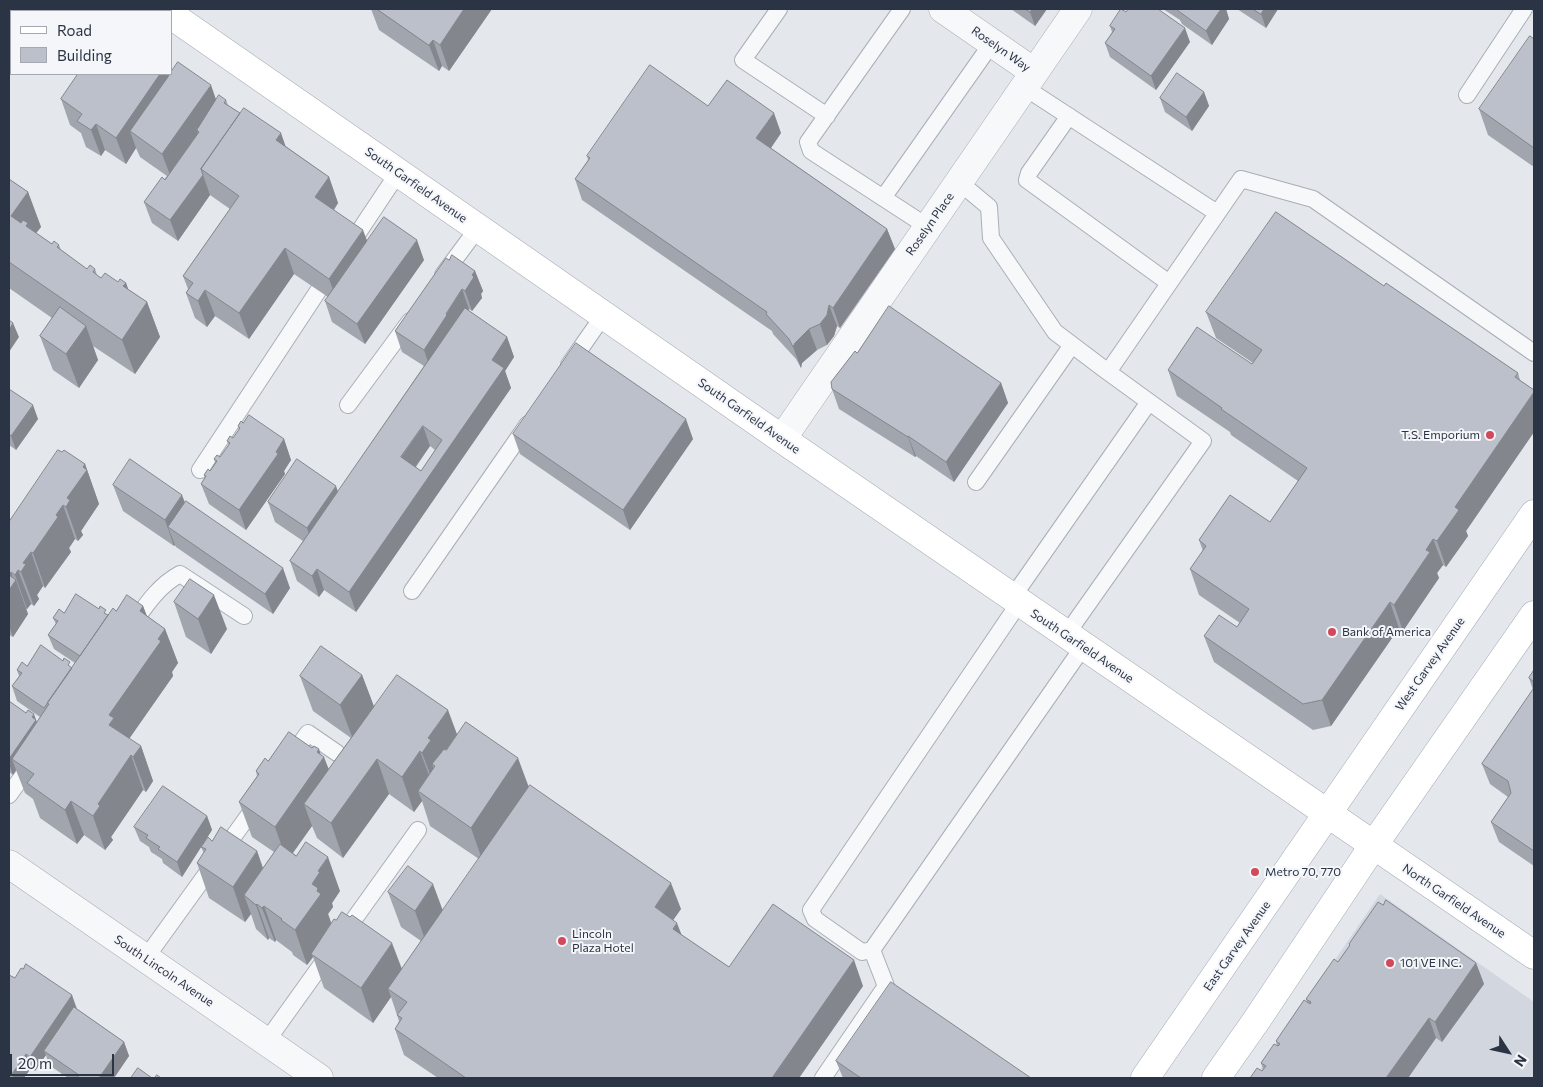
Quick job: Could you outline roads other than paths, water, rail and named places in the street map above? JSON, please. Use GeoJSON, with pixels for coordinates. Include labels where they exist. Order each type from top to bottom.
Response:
{"type":"FeatureCollection","features":[{"type":"Feature","properties":{"kind":"main road","name":"South Garfield Avenue"},"geometry":{"type":"LineString","coordinates":[[172,16],[603,316],[1373,846]]}},
{"type":"Feature","properties":{"kind":"main road","name":"West Garvey Avenue"},"geometry":{"type":"LineString","coordinates":[[1328,814],[1534,514]]}},
{"type":"Feature","properties":{"kind":"main road"},"geometry":{"type":"LineString","coordinates":[[1216,1078],[1373,846],[1534,615]]}},
{"type":"Feature","properties":{"kind":"main road","name":"East Garvey Avenue"},"geometry":{"type":"LineString","coordinates":[[1145,1078],[1328,814]]}},
{"type":"Feature","properties":{"kind":"main road","name":"North Garfield Avenue"},"geometry":{"type":"LineString","coordinates":[[1373,846],[1534,955]]}},
{"type":"Feature","properties":{"kind":"street","name":"Roselyn Way"},"geometry":{"type":"LineString","coordinates":[[943,9],[992,43],[1029,79]]}},
{"type":"Feature","properties":{"kind":"street","name":"Roselyn Place"},"geometry":{"type":"LineString","coordinates":[[782,439],[1078,9]]}},
{"type":"Feature","properties":{"kind":"street","name":"South Lincoln Avenue"},"geometry":{"type":"LineString","coordinates":[[9,864],[319,1078]]}},
{"type":"Feature","properties":{"kind":"lane"},"geometry":{"type":"LineString","coordinates":[[779,9],[742,60],[827,116]]}},
{"type":"Feature","properties":{"kind":"lane"},"geometry":{"type":"LineString","coordinates":[[902,9],[808,142],[811,151],[928,227]]}},
{"type":"Feature","properties":{"kind":"lane"},"geometry":{"type":"LineString","coordinates":[[1467,95],[1524,9]]}},
{"type":"Feature","properties":{"kind":"lane"},"geometry":{"type":"LineString","coordinates":[[883,198],[992,43]]}},
{"type":"Feature","properties":{"kind":"lane"},"geometry":{"type":"LineString","coordinates":[[1029,79],[1069,116],[1217,213]]}},
{"type":"Feature","properties":{"kind":"lane"},"geometry":{"type":"LineString","coordinates":[[1069,116],[1029,173],[1027,180],[1169,283]]}},
{"type":"Feature","properties":{"kind":"lane"},"geometry":{"type":"LineString","coordinates":[[352,242],[398,173]]}},
{"type":"Feature","properties":{"kind":"lane"},"geometry":{"type":"LineString","coordinates":[[1108,372],[1241,178],[1313,199],[1534,353]]}},
{"type":"Feature","properties":{"kind":"lane"},"geometry":{"type":"LineString","coordinates":[[959,182],[990,207],[991,238],[1055,332],[1203,441],[1075,641],[872,950],[862,952],[815,919],[811,910],[1149,402]]}},
{"type":"Feature","properties":{"kind":"lane"},"geometry":{"type":"LineString","coordinates":[[435,286],[478,228]]}},
{"type":"Feature","properties":{"kind":"lane"},"geometry":{"type":"LineString","coordinates":[[200,470],[318,291]]}},
{"type":"Feature","properties":{"kind":"lane"},"geometry":{"type":"LineString","coordinates":[[348,404],[418,310]]}},
{"type":"Feature","properties":{"kind":"lane"},"geometry":{"type":"LineString","coordinates":[[563,374],[603,316]]}},
{"type":"Feature","properties":{"kind":"lane"},"geometry":{"type":"LineString","coordinates":[[976,482],[1072,345]]}},
{"type":"Feature","properties":{"kind":"lane"},"geometry":{"type":"LineString","coordinates":[[412,591],[535,414]]}},
{"type":"Feature","properties":{"kind":"lane"},"geometry":{"type":"LineString","coordinates":[[123,637],[152,597],[167,581],[180,574],[244,616]]}},
{"type":"Feature","properties":{"kind":"lane"},"geometry":{"type":"LineString","coordinates":[[280,772],[308,733],[337,753]]}},
{"type":"Feature","properties":{"kind":"lane"},"geometry":{"type":"LineString","coordinates":[[9,795],[43,748]]}},
{"type":"Feature","properties":{"kind":"lane"},"geometry":{"type":"LineString","coordinates":[[145,959],[268,788]]}},
{"type":"Feature","properties":{"kind":"lane"},"geometry":{"type":"LineString","coordinates":[[266,1042],[418,830]]}},
{"type":"Feature","properties":{"kind":"lane"},"geometry":{"type":"LineString","coordinates":[[823,1078],[886,986],[872,950]]}},
{"type":"Feature","properties":{"kind":"place","name":"T.S. Emporium"},"geometry":{"type":"Point","coordinates":[1490,435]}},
{"type":"Feature","properties":{"kind":"place","name":"Bank of America"},"geometry":{"type":"Point","coordinates":[1332,632]}},
{"type":"Feature","properties":{"kind":"place","name":"Metro 70, 770"},"geometry":{"type":"Point","coordinates":[1255,872]}},
{"type":"Feature","properties":{"kind":"place","name":"Lincoln Plaza Hotel"},"geometry":{"type":"Point","coordinates":[562,941]}},
{"type":"Feature","properties":{"kind":"place","name":"101 VE INC."},"geometry":{"type":"Point","coordinates":[1390,963]}}]}
